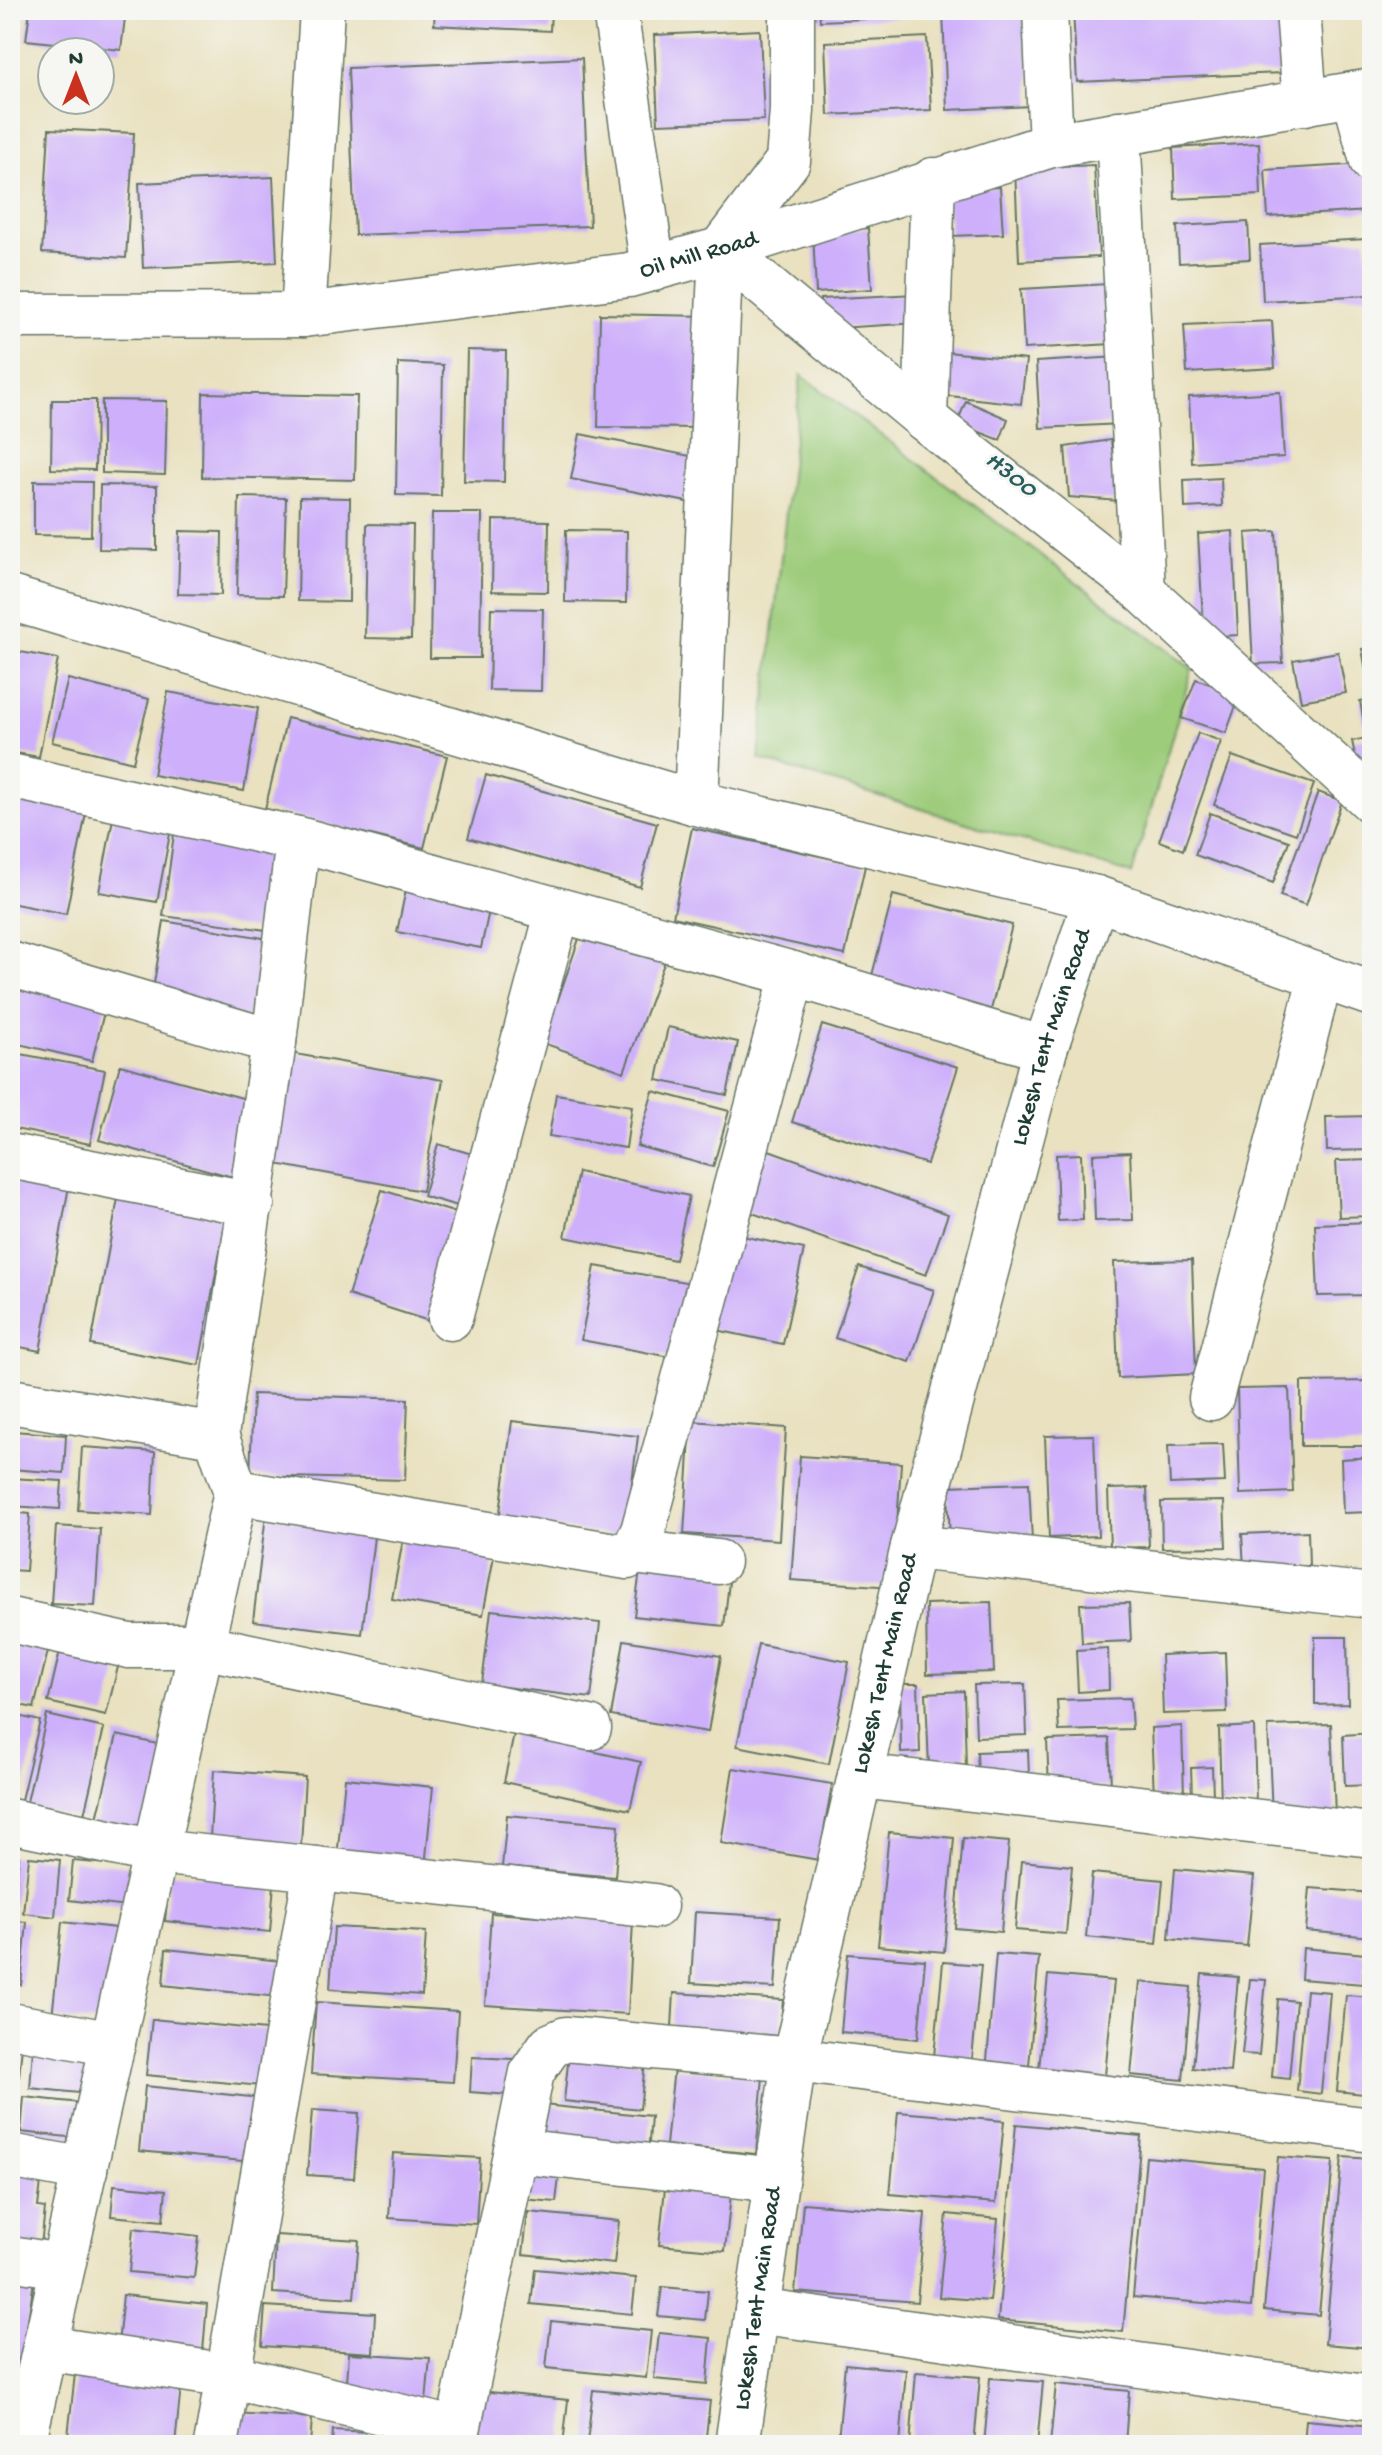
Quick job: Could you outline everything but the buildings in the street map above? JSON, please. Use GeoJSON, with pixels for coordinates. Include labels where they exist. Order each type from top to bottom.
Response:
{"type":"FeatureCollection","features":[{"type":"Feature","properties":{"kind":"street"},"geometry":{"type":"LineString","coordinates":[[303,315],[322,10]]}},
{"type":"Feature","properties":{"kind":"street"},"geometry":{"type":"LineString","coordinates":[[615,10],[653,269]]}},
{"type":"Feature","properties":{"kind":"street"},"geometry":{"type":"LineString","coordinates":[[696,803],[721,249],[788,161],[792,110],[792,10]]}},
{"type":"Feature","properties":{"kind":"street"},"geometry":{"type":"LineString","coordinates":[[1045,10],[1051,145]]}},
{"type":"Feature","properties":{"kind":"street"},"geometry":{"type":"LineString","coordinates":[[1298,10],[1305,103]]}},
{"type":"Feature","properties":{"kind":"street"},"geometry":{"type":"LineString","coordinates":[[1363,93],[1372,161]]}},
{"type":"Feature","properties":{"kind":"street","name":"Oil Mill Road"},"geometry":{"type":"LineString","coordinates":[[10,316],[303,315],[629,275],[1051,145],[1363,93]]}},
{"type":"Feature","properties":{"kind":"street"},"geometry":{"type":"LineString","coordinates":[[1118,133],[1143,591]]}},
{"type":"Feature","properties":{"kind":"street"},"geometry":{"type":"LineString","coordinates":[[925,419],[933,180]]}},
{"type":"Feature","properties":{"kind":"street"},"geometry":{"type":"LineString","coordinates":[[721,249],[925,419],[1143,591],[1372,801]]}},
{"type":"Feature","properties":{"kind":"street"},"geometry":{"type":"LineString","coordinates":[[10,598],[696,803],[1096,898],[1372,994]]}},
{"type":"Feature","properties":{"kind":"street"},"geometry":{"type":"LineString","coordinates":[[10,776],[298,839],[793,974],[1045,1049]]}},
{"type":"Feature","properties":{"kind":"street"},"geometry":{"type":"LineString","coordinates":[[23,2445],[30,2372],[85,2170],[236,1492],[216,1435],[252,1204],[298,839]]}},
{"type":"Feature","properties":{"kind":"street","name":"Lokesh Tent Main Road"},"geometry":{"type":"LineString","coordinates":[[737,2445],[794,2060],[913,1547],[1045,1049],[1096,898]]}},
{"type":"Feature","properties":{"kind":"street"},"geometry":{"type":"LineString","coordinates":[[450,1318],[558,910]]}},
{"type":"Feature","properties":{"kind":"street"},"geometry":{"type":"LineString","coordinates":[[10,964],[274,1042]]}},
{"type":"Feature","properties":{"kind":"street"},"geometry":{"type":"LineString","coordinates":[[633,1552],[643,1531],[793,974]]}},
{"type":"Feature","properties":{"kind":"street"},"geometry":{"type":"LineString","coordinates":[[1211,1398],[1321,976]]}},
{"type":"Feature","properties":{"kind":"street"},"geometry":{"type":"LineString","coordinates":[[10,1156],[252,1204]]}},
{"type":"Feature","properties":{"kind":"street"},"geometry":{"type":"LineString","coordinates":[[10,1401],[216,1435]]}},
{"type":"Feature","properties":{"kind":"street"},"geometry":{"type":"LineString","coordinates":[[236,1492],[620,1557],[633,1552],[718,1562]]}},
{"type":"Feature","properties":{"kind":"street"},"geometry":{"type":"LineString","coordinates":[[913,1547],[1372,1596]]}},
{"type":"Feature","properties":{"kind":"street"},"geometry":{"type":"LineString","coordinates":[[10,1620],[129,1646],[202,1646],[589,1728]]}},
{"type":"Feature","properties":{"kind":"street"},"geometry":{"type":"LineString","coordinates":[[860,1776],[1372,1835]]}},
{"type":"Feature","properties":{"kind":"street"},"geometry":{"type":"LineString","coordinates":[[10,1821],[156,1852],[655,1906]]}},
{"type":"Feature","properties":{"kind":"street"},"geometry":{"type":"LineString","coordinates":[[216,2445],[316,1869]]}},
{"type":"Feature","properties":{"kind":"street"},"geometry":{"type":"LineString","coordinates":[[10,2025],[113,2044]]}},
{"type":"Feature","properties":{"kind":"street"},"geometry":{"type":"LineString","coordinates":[[30,2372],[229,2376],[456,2438],[532,2072],[550,2046],[566,2039],[794,2060],[1372,2130]]}},
{"type":"Feature","properties":{"kind":"street"},"geometry":{"type":"LineString","coordinates":[[516,2151],[776,2180]]}},
{"type":"Feature","properties":{"kind":"street"},"geometry":{"type":"LineString","coordinates":[[10,2156],[85,2170]]}},
{"type":"Feature","properties":{"kind":"street"},"geometry":{"type":"LineString","coordinates":[[10,2258],[61,2266]]}},
{"type":"Feature","properties":{"kind":"street"},"geometry":{"type":"LineString","coordinates":[[757,2311],[1372,2398]]}},
{"type":"Feature","properties":{"kind":"green space"},"geometry":{"type":"Polygon","coordinates":[[[801,375],[1192,669],[1132,874],[759,759],[801,375]]]}},
{"type":"Feature","properties":{"kind":"water label","name":"H300"},"geometry":{"type":"Point","coordinates":[1010,476]}}]}
